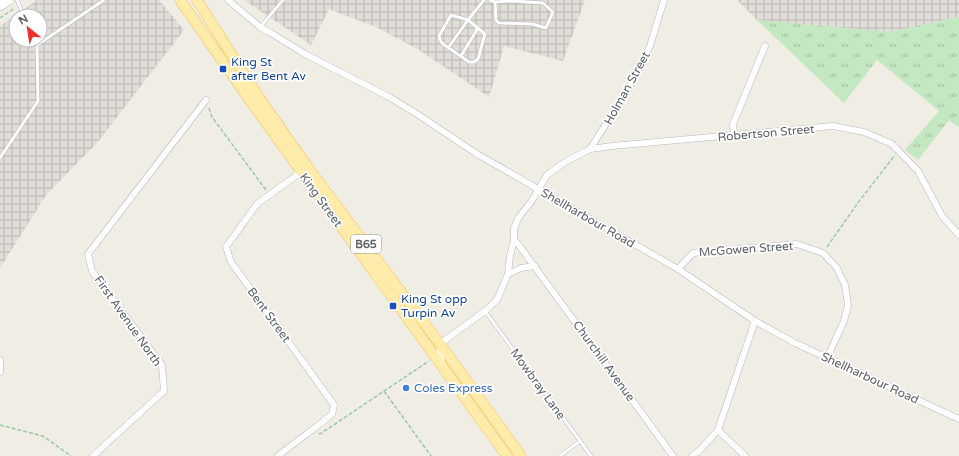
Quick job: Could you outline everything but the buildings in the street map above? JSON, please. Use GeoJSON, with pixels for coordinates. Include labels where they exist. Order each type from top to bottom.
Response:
{"type":"FeatureCollection","features":[{"type":"Feature","properties":{"kind":"main road"},"geometry":{"type":"LineString","coordinates":[[0,6],[9,0]]}},
{"type":"Feature","properties":{"kind":"main road","name":"King Street"},"geometry":{"type":"LineString","coordinates":[[180,0],[301,172],[507,456]]}},
{"type":"Feature","properties":{"kind":"main road","name":"King Street"},"geometry":{"type":"LineString","coordinates":[[199,2],[260,99],[304,162],[522,456]]}},
{"type":"Feature","properties":{"kind":"street","name":"Shellharbour Road"},"geometry":{"type":"LineString","coordinates":[[228,0],[260,28],[272,33],[305,54],[389,97],[477,154],[678,269],[755,321],[795,343],[959,419]]}},
{"type":"Feature","properties":{"kind":"street","name":"Holman Street"},"geometry":{"type":"LineString","coordinates":[[590,149],[630,86],[650,46],[664,0]]}},
{"type":"Feature","properties":{"kind":"street"},"geometry":{"type":"LineString","coordinates":[[734,136],[733,124],[765,46]]}},
{"type":"Feature","properties":{"kind":"street","name":"First Avenue North"},"geometry":{"type":"LineString","coordinates":[[93,456],[164,391],[162,365],[92,271],[88,254],[206,100]]}},
{"type":"Feature","properties":{"kind":"street","name":"Robertson Street"},"geometry":{"type":"LineString","coordinates":[[440,344],[485,311],[497,300],[508,274],[514,240],[514,228],[518,217],[531,202],[547,175],[566,162],[590,149],[833,126],[864,132],[892,144],[918,171],[942,216],[959,235]]}},
{"type":"Feature","properties":{"kind":"street","name":"Bent Street"},"geometry":{"type":"LineString","coordinates":[[278,456],[316,428],[332,414],[334,405],[231,262],[226,247],[257,204],[301,172]]}},
{"type":"Feature","properties":{"kind":"street","name":"Churchill Avenue"},"geometry":{"type":"LineString","coordinates":[[514,240],[535,266],[673,456]]}},
{"type":"Feature","properties":{"kind":"street","name":"McGowen Street"},"geometry":{"type":"LineString","coordinates":[[678,269],[693,253],[797,244],[823,253],[837,268],[840,274],[845,285],[848,305],[844,322],[827,358]]}},
{"type":"Feature","properties":{"kind":"street"},"geometry":{"type":"LineString","coordinates":[[508,274],[521,268],[535,266]]}},
{"type":"Feature","properties":{"kind":"street"},"geometry":{"type":"LineString","coordinates":[[692,456],[699,451],[718,430],[755,321]]}},
{"type":"Feature","properties":{"kind":"street"},"geometry":{"type":"LineString","coordinates":[[440,344],[440,354],[444,368]]}},
{"type":"Feature","properties":{"kind":"street"},"geometry":{"type":"LineString","coordinates":[[0,360],[0,372]]}},
{"type":"Feature","properties":{"kind":"street"},"geometry":{"type":"LineString","coordinates":[[718,430],[744,456]]}},
{"type":"Feature","properties":{"kind":"lane"},"geometry":{"type":"LineString","coordinates":[[17,0],[20,8]]}},
{"type":"Feature","properties":{"kind":"lane"},"geometry":{"type":"LineString","coordinates":[[48,38],[104,0]]}},
{"type":"Feature","properties":{"kind":"lane"},"geometry":{"type":"LineString","coordinates":[[260,28],[283,0]]}},
{"type":"Feature","properties":{"kind":"lane"},"geometry":{"type":"LineString","coordinates":[[448,48],[484,0]]}},
{"type":"Feature","properties":{"kind":"lane"},"geometry":{"type":"LineString","coordinates":[[490,0],[495,2],[540,2],[553,12],[546,28],[532,24],[499,24],[496,20],[495,2]]}},
{"type":"Feature","properties":{"kind":"lane"},"geometry":{"type":"LineString","coordinates":[[451,15],[468,20],[485,34],[478,60],[474,62],[469,62],[448,48],[443,44],[439,36],[451,15]]}},
{"type":"Feature","properties":{"kind":"lane"},"geometry":{"type":"LineString","coordinates":[[461,56],[478,28]]}},
{"type":"Feature","properties":{"kind":"lane"},"geometry":{"type":"LineString","coordinates":[[0,158],[38,101],[37,48]]}},
{"type":"Feature","properties":{"kind":"lane","name":"Mowbray Lane"},"geometry":{"type":"LineString","coordinates":[[485,311],[591,456]]}},
{"type":"Feature","properties":{"kind":"lane"},"geometry":{"type":"LineString","coordinates":[[560,456],[580,441]]}},
{"type":"Feature","properties":{"kind":"path"},"geometry":{"type":"LineString","coordinates":[[0,18],[19,5]]}},
{"type":"Feature","properties":{"kind":"path"},"geometry":{"type":"LineString","coordinates":[[206,100],[212,117],[269,194]]}},
{"type":"Feature","properties":{"kind":"path"},"geometry":{"type":"LineString","coordinates":[[823,253],[857,204],[899,151]]}},
{"type":"Feature","properties":{"kind":"path"},"geometry":{"type":"LineString","coordinates":[[316,428],[320,434],[430,360]]}},
{"type":"Feature","properties":{"kind":"path"},"geometry":{"type":"LineString","coordinates":[[384,391],[431,456]]}},
{"type":"Feature","properties":{"kind":"path"},"geometry":{"type":"LineString","coordinates":[[0,425],[43,436],[71,456]]}},
{"type":"Feature","properties":{"kind":"shaded area"},"geometry":{"type":"Polygon","coordinates":[[[37,0],[159,0],[184,30],[97,143],[46,195],[0,268],[0,26],[8,20],[8,48],[48,48],[48,8],[26,8],[37,0]]]}},
{"type":"Feature","properties":{"kind":"shaded area"},"geometry":{"type":"Polygon","coordinates":[[[244,0],[585,0],[563,61],[504,46],[489,97],[419,50],[378,28],[329,9],[311,45],[244,0]]]}},
{"type":"Feature","properties":{"kind":"shaded area"},"geometry":{"type":"Polygon","coordinates":[[[737,0],[959,0],[959,17],[889,32],[757,20],[737,0]]]}},
{"type":"Feature","properties":{"kind":"green space"},"geometry":{"type":"Polygon","coordinates":[[[959,17],[959,127],[949,120],[918,160],[905,150],[939,111],[877,60],[844,103],[757,20],[889,32],[959,17]]]}},
{"type":"Feature","properties":{"kind":"place","name":"King St after Bent Av"},"geometry":{"type":"Point","coordinates":[223,69]}},
{"type":"Feature","properties":{"kind":"place","name":"King St opp Turpin Av"},"geometry":{"type":"Point","coordinates":[393,306]}},
{"type":"Feature","properties":{"kind":"place","name":"Coles Express"},"geometry":{"type":"Point","coordinates":[406,388]}}]}
